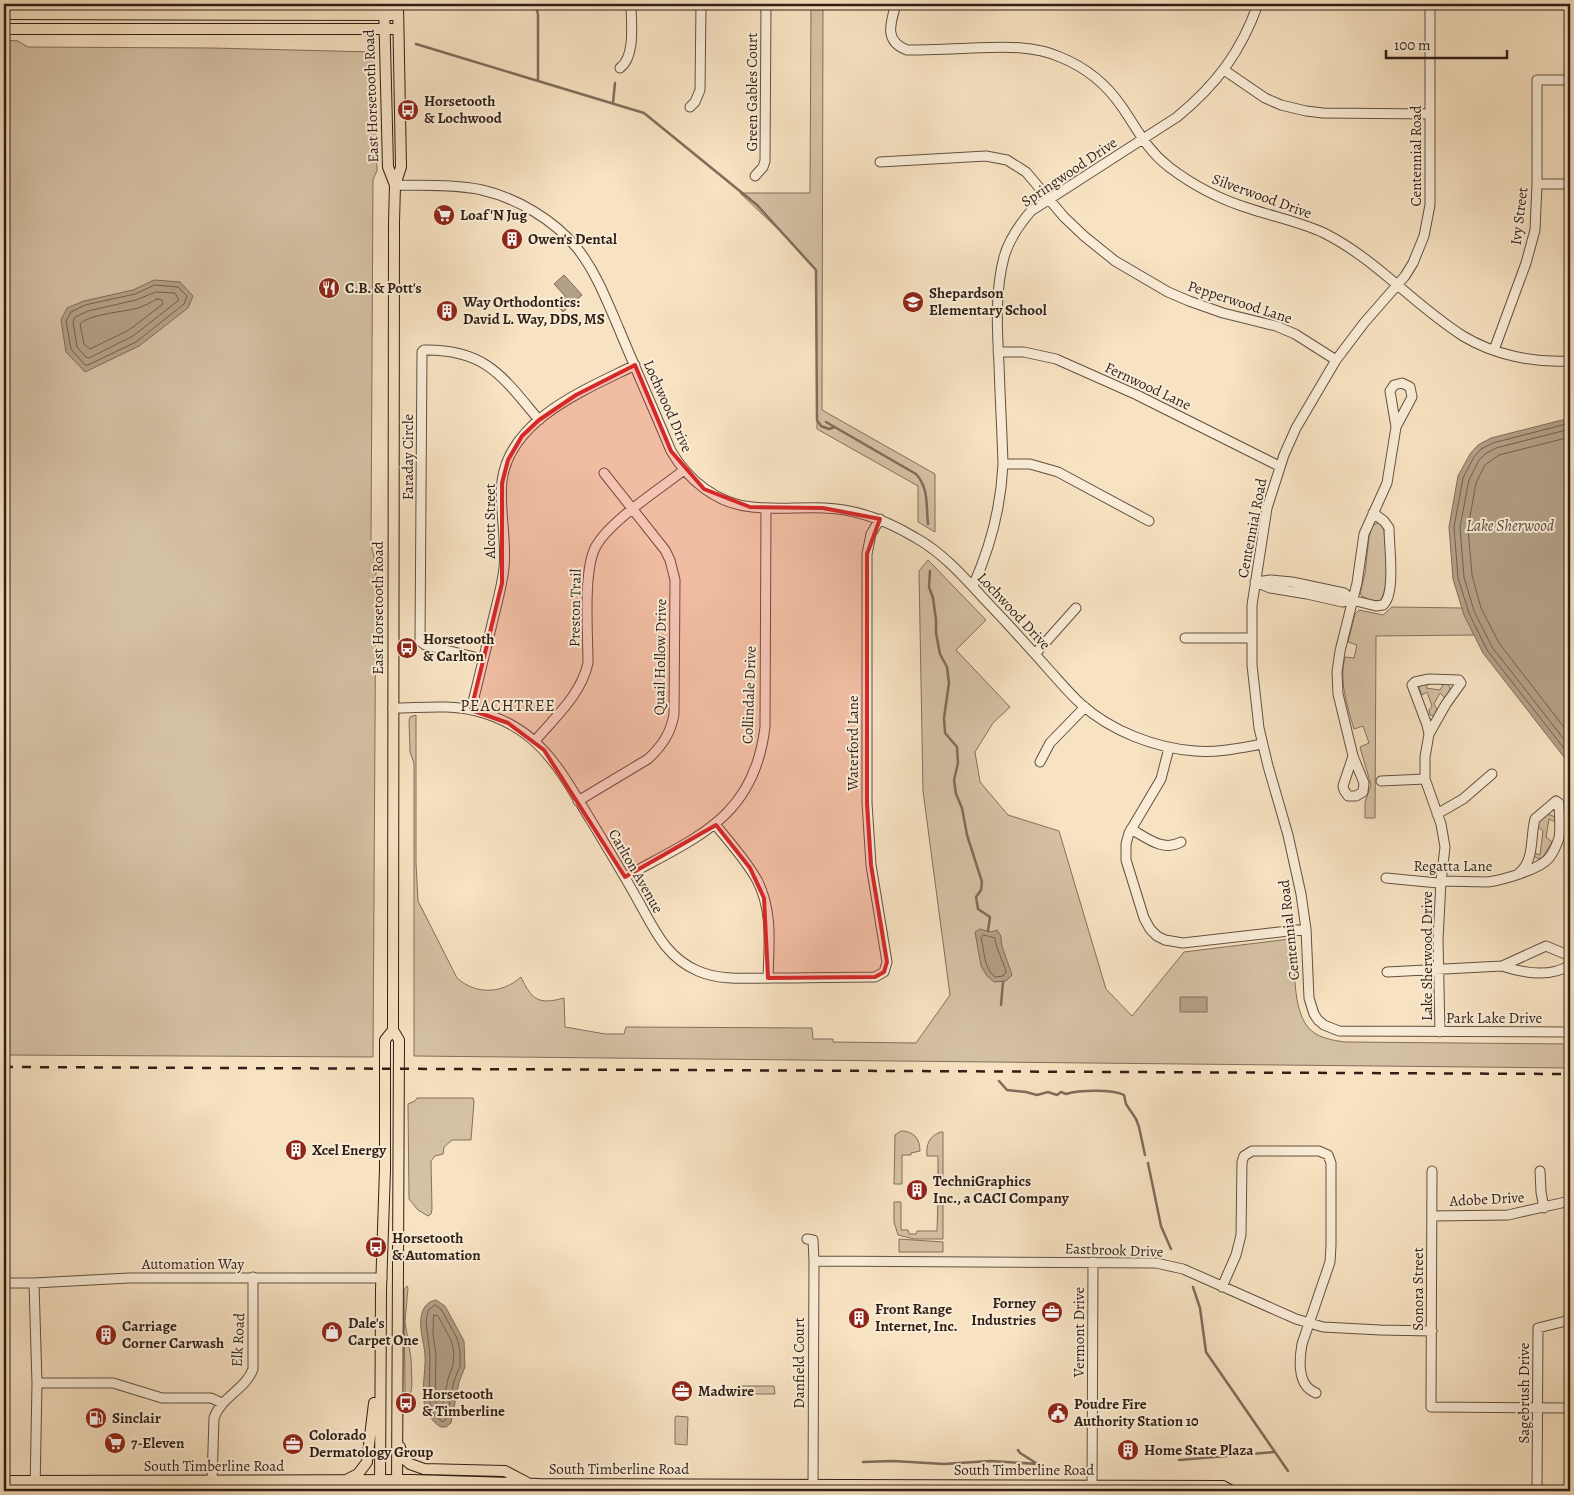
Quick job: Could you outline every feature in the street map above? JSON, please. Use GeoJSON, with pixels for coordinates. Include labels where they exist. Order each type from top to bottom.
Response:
{"type":"FeatureCollection","features":[{"type":"Feature","properties":{"kind":"main road","name":"East Horsetooth Road"},"geometry":{"type":"LineString","coordinates":[[384,4],[388,167],[395,185]]}},
{"type":"Feature","properties":{"kind":"main road","name":"East Horsetooth Road"},"geometry":{"type":"LineString","coordinates":[[380,1491],[385,1040],[392,1030],[395,185],[401,167],[398,4]]}},
{"type":"Feature","properties":{"kind":"main road"},"geometry":{"type":"LineString","coordinates":[[4,14],[398,15]]}},
{"type":"Feature","properties":{"kind":"main road"},"geometry":{"type":"LineString","coordinates":[[4,29],[398,29]]}},
{"type":"Feature","properties":{"kind":"main road","name":"East Horsetooth Road"},"geometry":{"type":"LineString","coordinates":[[392,1030],[399,1040],[397,1491]]}},
{"type":"Feature","properties":{"kind":"main road"},"geometry":{"type":"LineString","coordinates":[[348,1480],[358,1474],[367,1462],[381,1351]]}},
{"type":"Feature","properties":{"kind":"main road"},"geometry":{"type":"LineString","coordinates":[[398,1440],[402,1457],[416,1467],[435,1470],[505,1471],[530,1484]]}},
{"type":"Feature","properties":{"kind":"main road","name":"South Timberline Road"},"geometry":{"type":"LineString","coordinates":[[4,1481],[35,1486],[212,1481],[398,1480],[812,1488],[1223,1486],[1232,1491]]}},
{"type":"Feature","properties":{"kind":"street"},"geometry":{"type":"LineString","coordinates":[[620,68],[626,63],[630,53],[631,4]]}},
{"type":"Feature","properties":{"kind":"street"},"geometry":{"type":"LineString","coordinates":[[690,107],[695,102],[700,90],[701,4]]}},
{"type":"Feature","properties":{"kind":"street","name":"Green Gables Court"},"geometry":{"type":"LineString","coordinates":[[755,176],[760,172],[765,161],[766,4]]}},
{"type":"Feature","properties":{"kind":"street","name":"Silverwood Drive"},"geometry":{"type":"LineString","coordinates":[[896,4],[890,33],[897,45],[907,50],[1011,47],[1030,49],[1060,57],[1077,65],[1106,87],[1122,107],[1142,140],[1159,159],[1197,186],[1227,201],[1251,210],[1292,220],[1324,233],[1360,255],[1463,336],[1494,350],[1533,359],[1570,360]]}},
{"type":"Feature","properties":{"kind":"street","name":"Springwood Drive"},"geometry":{"type":"LineString","coordinates":[[973,586],[988,550],[999,506],[1003,464],[998,352],[998,299],[1004,257],[1012,237],[1020,223],[1031,211],[1177,117],[1196,101],[1224,70],[1240,46],[1258,4]]}},
{"type":"Feature","properties":{"kind":"street","name":"Centennial Road"},"geometry":{"type":"LineString","coordinates":[[1329,1027],[1318,1020],[1308,998],[1306,930],[1301,894],[1295,864],[1262,744],[1254,691],[1251,638],[1252,606],[1267,508],[1279,466],[1296,428],[1336,360],[1364,323],[1405,276],[1419,251],[1430,205],[1430,4]]}},
{"type":"Feature","properties":{"kind":"street"},"geometry":{"type":"LineString","coordinates":[[1224,70],[1265,98],[1281,105],[1306,111],[1324,113],[1430,114]]}},
{"type":"Feature","properties":{"kind":"street","name":"Ivy Street"},"geometry":{"type":"LineString","coordinates":[[1494,350],[1535,230],[1537,80],[1570,80]]}},
{"type":"Feature","properties":{"kind":"street","name":"Pepperwood Lane"},"geometry":{"type":"LineString","coordinates":[[880,162],[994,157],[1016,164],[1026,172],[1049,200],[1084,236],[1115,261],[1168,292],[1204,307],[1276,326],[1295,334],[1336,360]]}},
{"type":"Feature","properties":{"kind":"street"},"geometry":{"type":"LineString","coordinates":[[1537,184],[1570,184]]}},
{"type":"Feature","properties":{"kind":"street","name":"Lochwood Drive"},"geometry":{"type":"LineString","coordinates":[[395,185],[448,186],[482,190],[516,202],[552,224],[577,248],[599,284],[671,451],[684,470],[704,489],[721,498],[750,507],[823,508],[857,513],[902,529],[936,551],[973,586],[1085,707],[1111,724],[1128,733],[1169,748],[1213,751],[1262,744]]}},
{"type":"Feature","properties":{"kind":"street","name":"Faraday Circle"},"geometry":{"type":"LineString","coordinates":[[483,659],[425,645],[420,641],[422,352],[424,350],[437,350],[459,352],[486,364],[506,381],[539,420]]}},
{"type":"Feature","properties":{"kind":"street","name":"Fernwood Lane"},"geometry":{"type":"LineString","coordinates":[[998,352],[1024,352],[1056,359],[1146,399],[1279,466]]}},
{"type":"Feature","properties":{"kind":"street","name":"Alcott Street"},"geometry":{"type":"LineString","coordinates":[[471,710],[504,569],[505,551],[502,499],[504,473],[513,449],[522,436],[539,420],[592,386],[634,365]]}},
{"type":"Feature","properties":{"kind":"street"},"geometry":{"type":"LineString","coordinates":[[1353,756],[1338,694],[1337,672],[1340,650],[1357,583],[1364,534],[1387,483],[1396,427]]}},
{"type":"Feature","properties":{"kind":"street"},"geometry":{"type":"LineString","coordinates":[[1003,464],[1030,464],[1058,472],[1149,521]]}},
{"type":"Feature","properties":{"kind":"street","name":"Preston Trail"},"geometry":{"type":"LineString","coordinates":[[535,741],[578,692],[582,683],[588,663],[588,574],[591,558],[601,538],[608,529],[684,470]]}},
{"type":"Feature","properties":{"kind":"street","name":"Quail Hollow Drive"},"geometry":{"type":"LineString","coordinates":[[578,801],[648,759],[663,744],[672,723],[674,704],[674,571],[665,550],[604,473]]}},
{"type":"Feature","properties":{"kind":"street","name":"Collindale Drive"},"geometry":{"type":"LineString","coordinates":[[624,877],[715,824],[734,806],[744,792],[759,760],[765,727],[766,508]]}},
{"type":"Feature","properties":{"kind":"street"},"geometry":{"type":"LineString","coordinates":[[1255,582],[1270,588],[1342,602],[1352,600],[1379,607],[1383,605],[1389,598],[1391,583],[1389,528],[1384,521],[1373,513]]}},
{"type":"Feature","properties":{"kind":"street","name":"Waterford Lane"},"geometry":{"type":"LineString","coordinates":[[880,520],[871,534],[867,554],[867,802],[871,865],[887,962],[886,967]]}},
{"type":"Feature","properties":{"kind":"street"},"geometry":{"type":"LineString","coordinates":[[1035,654],[1076,608]]}},
{"type":"Feature","properties":{"kind":"street"},"geometry":{"type":"LineString","coordinates":[[1185,638],[1251,638]]}},
{"type":"Feature","properties":{"kind":"street","name":"Lake Sherwood Drive"},"geometry":{"type":"LineString","coordinates":[[1429,734],[1412,685],[1415,682],[1430,679],[1459,680],[1461,683],[1446,704],[1429,734],[1425,757],[1425,779],[1444,834],[1445,847],[1438,932],[1440,1032]]}},
{"type":"Feature","properties":{"kind":"street"},"geometry":{"type":"LineString","coordinates":[[1040,762],[1050,743],[1085,707]]}},
{"type":"Feature","properties":{"kind":"street","name":"Carlton Avenue"},"geometry":{"type":"LineString","coordinates":[[393,708],[456,708],[471,710],[493,716],[508,723],[535,741],[558,768],[663,945],[686,965],[698,971],[723,978],[875,977],[884,972],[886,967]]}},
{"type":"Feature","properties":{"kind":"street"},"geometry":{"type":"LineString","coordinates":[[1169,748],[1161,780],[1131,829],[1126,844],[1126,860],[1144,918],[1154,933],[1172,943],[1183,943],[1306,930]]}},
{"type":"Feature","properties":{"kind":"street"},"geometry":{"type":"LineString","coordinates":[[1437,814],[1464,799],[1492,774]]}},
{"type":"Feature","properties":{"kind":"street"},"geometry":{"type":"LineString","coordinates":[[1381,782],[1425,779]]}},
{"type":"Feature","properties":{"kind":"street","name":"Regatta Lane"},"geometry":{"type":"LineString","coordinates":[[1386,878],[1438,882],[1488,882],[1519,873],[1535,867],[1549,858],[1558,840],[1559,803],[1556,801],[1535,819],[1529,860],[1526,868],[1519,873]]}},
{"type":"Feature","properties":{"kind":"street"},"geometry":{"type":"LineString","coordinates":[[715,824],[750,868],[764,898],[769,923],[768,978]]}},
{"type":"Feature","properties":{"kind":"street"},"geometry":{"type":"LineString","coordinates":[[1131,829],[1162,846],[1181,842]]}},
{"type":"Feature","properties":{"kind":"street"},"geometry":{"type":"LineString","coordinates":[[1502,966],[1546,946],[1570,956]]}},
{"type":"Feature","properties":{"kind":"street"},"geometry":{"type":"LineString","coordinates":[[1387,972],[1502,966],[1527,973],[1557,972],[1570,965]]}},
{"type":"Feature","properties":{"kind":"street","name":"Park Lake Drive"},"geometry":{"type":"LineString","coordinates":[[1329,1027],[1339,1031],[1570,1032]]}},
{"type":"Feature","properties":{"kind":"street"},"geometry":{"type":"LineString","coordinates":[[1222,1287],[1236,1255],[1241,1235],[1242,1162],[1244,1156],[1252,1151],[1319,1151],[1328,1155],[1331,1163],[1330,1262],[1302,1344],[1300,1366],[1304,1384],[1316,1393]]}},
{"type":"Feature","properties":{"kind":"street","name":"Sonora Street"},"geometry":{"type":"LineString","coordinates":[[1432,1171],[1430,1407],[1538,1408]]}},
{"type":"Feature","properties":{"kind":"street","name":"Adobe Drive"},"geometry":{"type":"LineString","coordinates":[[1540,1171],[1544,1208]]}},
{"type":"Feature","properties":{"kind":"street","name":"Adobe Drive"},"geometry":{"type":"LineString","coordinates":[[1432,1216],[1494,1216],[1524,1212],[1570,1201]]}},
{"type":"Feature","properties":{"kind":"street","name":"Danfield Court"},"geometry":{"type":"LineString","coordinates":[[807,1239],[813,1240],[814,1261],[812,1488]]}},
{"type":"Feature","properties":{"kind":"street","name":"Eastbrook Drive"},"geometry":{"type":"LineString","coordinates":[[814,1261],[1156,1263],[1170,1265],[1309,1324],[1336,1328],[1432,1330]]}},
{"type":"Feature","properties":{"kind":"street","name":"Vermont Drive"},"geometry":{"type":"LineString","coordinates":[[1092,1488],[1093,1262]]}},
{"type":"Feature","properties":{"kind":"street","name":"Elk Road"},"geometry":{"type":"LineString","coordinates":[[212,1481],[214,1418],[217,1409],[248,1378],[253,1369],[253,1277]]}},
{"type":"Feature","properties":{"kind":"street","name":"Automation Way"},"geometry":{"type":"LineString","coordinates":[[4,1282],[34,1283],[129,1278],[382,1278]]}},
{"type":"Feature","properties":{"kind":"street"},"geometry":{"type":"LineString","coordinates":[[34,1283],[37,1382],[35,1486]]}},
{"type":"Feature","properties":{"kind":"street","name":"Sagebrush Drive"},"geometry":{"type":"LineString","coordinates":[[1538,1491],[1538,1328],[1570,1320]]}},
{"type":"Feature","properties":{"kind":"street"},"geometry":{"type":"LineString","coordinates":[[37,1382],[115,1383],[162,1398],[211,1398],[222,1403]]}},
{"type":"Feature","properties":{"kind":"street"},"geometry":{"type":"LineString","coordinates":[[1538,1408],[1570,1408]]}},
{"type":"Feature","properties":{"kind":"highlighted area"},"geometry":{"type":"Polygon","coordinates":[[[635,365],[671,451],[704,489],[750,507],[823,508],[880,519],[867,554],[867,803],[871,865],[887,962],[884,972],[875,977],[768,978],[764,898],[750,868],[716,825],[625,877],[544,750],[508,723],[471,710],[502,583],[502,483],[508,460],[522,436],[539,420],[576,395],[635,365]]]}},
{"type":"Feature","properties":{"kind":"shaded area"},"geometry":{"type":"Polygon","coordinates":[[[811,4],[823,4],[822,410],[935,474],[935,532],[918,522],[918,486],[817,429],[816,269],[740,193],[810,193],[811,4]]]}},
{"type":"Feature","properties":{"kind":"shaded area"},"geometry":{"type":"Polygon","coordinates":[[[4,40],[18,41],[28,47],[212,48],[374,52],[377,171],[373,179],[371,544],[376,565],[373,1057],[4,1055],[4,40]]]}},
{"type":"Feature","properties":{"kind":"shaded area"},"geometry":{"type":"Polygon","coordinates":[[[1377,523],[1381,524],[1384,529],[1387,576],[1381,600],[1376,601],[1367,599],[1360,594],[1365,573],[1369,537],[1372,526],[1377,523]]]}},
{"type":"Feature","properties":{"kind":"shaded area"},"geometry":{"type":"Polygon","coordinates":[[[928,560],[986,620],[956,650],[1010,707],[993,723],[975,752],[980,782],[1008,815],[1059,831],[1106,989],[1132,1016],[1184,952],[1290,939],[1294,943],[1298,1006],[1308,1027],[1319,1036],[1346,1042],[1570,1044],[1570,1068],[414,1056],[414,763],[410,752],[409,721],[410,717],[416,715],[416,863],[418,901],[457,978],[464,984],[481,990],[489,990],[506,987],[521,977],[529,991],[537,999],[548,1001],[564,998],[565,1027],[605,1034],[624,1034],[626,1027],[812,1028],[813,1039],[833,1039],[833,1042],[916,1043],[950,995],[923,791],[919,571],[928,560]]]}},
{"type":"Feature","properties":{"kind":"shaded area"},"geometry":{"type":"Polygon","coordinates":[[[1392,607],[1462,608],[1474,635],[1376,636],[1375,818],[1365,818],[1365,802],[1371,785],[1360,747],[1369,743],[1363,726],[1354,729],[1343,684],[1343,666],[1345,657],[1354,658],[1357,645],[1348,642],[1355,614],[1359,610],[1383,615],[1392,607]]]}},
{"type":"Feature","properties":{"kind":"shaded area"},"geometry":{"type":"Polygon","coordinates":[[[1429,683],[1426,688],[1440,690],[1444,683],[1450,688],[1445,698],[1440,693],[1434,704],[1437,709],[1434,716],[1430,715],[1429,710],[1432,706],[1427,692],[1422,695],[1419,688],[1421,684],[1429,683]]]}},
{"type":"Feature","properties":{"kind":"shaded area"},"geometry":{"type":"Polygon","coordinates":[[[1548,814],[1556,819],[1555,822],[1549,819],[1546,837],[1552,842],[1543,857],[1538,859],[1534,856],[1533,852],[1540,855],[1543,831],[1537,826],[1537,823],[1548,814]]]}},
{"type":"Feature","properties":{"kind":"shaded area"},"geometry":{"type":"Polygon","coordinates":[[[417,1098],[473,1098],[474,1102],[471,1140],[452,1140],[444,1147],[443,1154],[435,1156],[431,1161],[432,1209],[431,1214],[428,1216],[418,1210],[409,1199],[408,1104],[417,1098]]]}},
{"type":"Feature","properties":{"kind":"shaded area"},"geometry":{"type":"Polygon","coordinates":[[[901,1131],[909,1132],[915,1136],[919,1142],[920,1151],[911,1153],[911,1155],[902,1155],[902,1184],[894,1184],[895,1135],[901,1131]]]}},
{"type":"Feature","properties":{"kind":"shaded area"},"geometry":{"type":"Polygon","coordinates":[[[940,1132],[943,1132],[943,1177],[938,1177],[938,1156],[927,1156],[929,1141],[940,1132]]]}},
{"type":"Feature","properties":{"kind":"shaded area"},"geometry":{"type":"Polygon","coordinates":[[[943,1198],[943,1239],[914,1239],[898,1235],[894,1222],[894,1202],[901,1202],[901,1230],[908,1230],[909,1234],[916,1234],[917,1231],[937,1231],[938,1199],[943,1198]]]}},
{"type":"Feature","properties":{"kind":"shaded area"},"geometry":{"type":"Polygon","coordinates":[[[899,1239],[943,1242],[943,1252],[899,1252],[899,1239]]]}},
{"type":"Feature","properties":{"kind":"shaded area"},"geometry":{"type":"Polygon","coordinates":[[[407,1286],[405,1322],[411,1358],[412,1385],[410,1397],[405,1396],[404,1290],[407,1286]]]}},
{"type":"Feature","properties":{"kind":"shaded area"},"geometry":{"type":"Polygon","coordinates":[[[739,1386],[774,1386],[775,1394],[736,1394],[736,1388],[739,1386]]]}},
{"type":"Feature","properties":{"kind":"shaded area"},"geometry":{"type":"Polygon","coordinates":[[[676,1416],[688,1417],[687,1445],[675,1444],[676,1416]]]}},
{"type":"Feature","properties":{"kind":"water"},"geometry":{"type":"Polygon","coordinates":[[[564,275],[582,295],[563,312],[556,304],[565,296],[554,284],[564,275]]]}},
{"type":"Feature","properties":{"kind":"water"},"geometry":{"type":"Polygon","coordinates":[[[154,280],[180,282],[193,296],[188,308],[139,346],[85,372],[66,352],[61,320],[67,308],[84,301],[133,290],[154,280]]]}},
{"type":"Feature","properties":{"kind":"water","name":"Lake Sherwood"},"geometry":{"type":"Polygon","coordinates":[[[1570,418],[1570,762],[1564,757],[1483,653],[1464,615],[1453,579],[1449,527],[1458,476],[1470,454],[1478,445],[1491,438],[1570,418]]]}},
{"type":"Feature","properties":{"kind":"water"},"geometry":{"type":"Polygon","coordinates":[[[980,929],[991,932],[997,930],[1001,936],[1003,950],[1012,975],[1006,981],[994,982],[987,976],[981,966],[975,932],[980,929]]]}},
{"type":"Feature","properties":{"kind":"water"},"geometry":{"type":"Polygon","coordinates":[[[1180,997],[1207,997],[1207,1012],[1180,1012],[1180,997]]]}},
{"type":"Feature","properties":{"kind":"water"},"geometry":{"type":"Polygon","coordinates":[[[436,1300],[445,1306],[464,1341],[465,1367],[459,1382],[451,1423],[446,1427],[436,1424],[430,1417],[423,1397],[425,1355],[421,1318],[425,1306],[431,1301],[436,1300]]]}},
{"type":"Feature","properties":{"kind":"waterway"},"geometry":{"type":"LineString","coordinates":[[535,4],[538,14],[538,81]]}},
{"type":"Feature","properties":{"kind":"waterway"},"geometry":{"type":"LineString","coordinates":[[416,44],[644,113],[757,205],[816,270],[817,420],[821,426],[829,429],[835,427]]}},
{"type":"Feature","properties":{"kind":"waterway"},"geometry":{"type":"LineString","coordinates":[[613,103],[615,83]]}},
{"type":"Feature","properties":{"kind":"waterway"},"geometry":{"type":"LineString","coordinates":[[826,422],[916,474],[925,491],[928,524]]}},
{"type":"Feature","properties":{"kind":"waterway"},"geometry":{"type":"LineString","coordinates":[[930,571],[929,587],[933,598],[936,633],[940,654],[947,667],[949,683],[944,718],[945,733],[957,747],[958,763],[954,780],[956,794],[962,808],[967,835],[982,882],[981,890],[976,897],[978,909],[990,917],[988,931]]}},
{"type":"Feature","properties":{"kind":"waterway"},"geometry":{"type":"LineString","coordinates":[[1001,1005],[1003,982]]}},
{"type":"Feature","properties":{"kind":"waterway"},"geometry":{"type":"LineString","coordinates":[[999,1081],[1007,1090],[1037,1095],[1048,1092],[1057,1095],[1061,1092],[1066,1094],[1095,1091],[1124,1095],[1126,1104],[1139,1127],[1145,1155]]}},
{"type":"Feature","properties":{"kind":"waterway"},"geometry":{"type":"LineString","coordinates":[[1148,1163],[1161,1226],[1171,1249]]}},
{"type":"Feature","properties":{"kind":"waterway"},"geometry":{"type":"LineString","coordinates":[[1193,1287],[1200,1308],[1206,1352],[1288,1471]]}},
{"type":"Feature","properties":{"kind":"waterway"},"geometry":{"type":"LineString","coordinates":[[1018,1450],[1036,1463]]}},
{"type":"Feature","properties":{"kind":"waterway"},"geometry":{"type":"LineString","coordinates":[[1179,1460],[1274,1452]]}},
{"type":"Feature","properties":{"kind":"waterway"},"geometry":{"type":"LineString","coordinates":[[863,1462],[893,1461],[944,1464],[990,1461],[1038,1464]]}},
{"type":"Feature","properties":{"kind":"railway"},"geometry":{"type":"LineString","coordinates":[[4,1067],[1570,1074]]}},
{"type":"Feature","properties":{"kind":"place","name":"Horsetooth & Lochwood"},"geometry":{"type":"Point","coordinates":[408,110]}},
{"type":"Feature","properties":{"kind":"place","name":"Loaf 'N Jug"},"geometry":{"type":"Point","coordinates":[444,215]}},
{"type":"Feature","properties":{"kind":"place","name":"Owen's Dental"},"geometry":{"type":"Point","coordinates":[512,239]}},
{"type":"Feature","properties":{"kind":"place","name":"C.B. & Pott's"},"geometry":{"type":"Point","coordinates":[329,288]}},
{"type":"Feature","properties":{"kind":"place","name":"Shepardson Elementary School"},"geometry":{"type":"Point","coordinates":[913,302]}},
{"type":"Feature","properties":{"kind":"place","name":"Way Orthodontics: David L. Way, DDS, MS"},"geometry":{"type":"Point","coordinates":[447,311]}},
{"type":"Feature","properties":{"kind":"place","name":"Horsetooth & Carlton"},"geometry":{"type":"Point","coordinates":[407,648]}},
{"type":"Feature","properties":{"kind":"place","name":"Xcel Energy"},"geometry":{"type":"Point","coordinates":[296,1150]}},
{"type":"Feature","properties":{"kind":"place","name":"TechniGraphics Inc., a CACI Company"},"geometry":{"type":"Point","coordinates":[917,1190]}},
{"type":"Feature","properties":{"kind":"place","name":"Horsetooth & Automation"},"geometry":{"type":"Point","coordinates":[376,1247]}},
{"type":"Feature","properties":{"kind":"place","name":"Forney Industries"},"geometry":{"type":"Point","coordinates":[1052,1312]}},
{"type":"Feature","properties":{"kind":"place","name":"Front Range Internet, Inc."},"geometry":{"type":"Point","coordinates":[859,1318]}},
{"type":"Feature","properties":{"kind":"place","name":"Dale's Carpet One"},"geometry":{"type":"Point","coordinates":[332,1332]}},
{"type":"Feature","properties":{"kind":"place","name":"Carriage Corner Carwash"},"geometry":{"type":"Point","coordinates":[106,1335]}},
{"type":"Feature","properties":{"kind":"place","name":"Madwire"},"geometry":{"type":"Point","coordinates":[682,1391]}},
{"type":"Feature","properties":{"kind":"place","name":"Horsetooth & Timberline"},"geometry":{"type":"Point","coordinates":[406,1403]}},
{"type":"Feature","properties":{"kind":"place","name":"Poudre Fire Authority Station 10"},"geometry":{"type":"Point","coordinates":[1058,1413]}},
{"type":"Feature","properties":{"kind":"place","name":"Sinclair"},"geometry":{"type":"Point","coordinates":[96,1418]}},
{"type":"Feature","properties":{"kind":"place","name":"7-Eleven"},"geometry":{"type":"Point","coordinates":[115,1443]}},
{"type":"Feature","properties":{"kind":"place","name":"Colorado Dermatology Group"},"geometry":{"type":"Point","coordinates":[293,1444]}},
{"type":"Feature","properties":{"kind":"place","name":"Home State Plaza"},"geometry":{"type":"Point","coordinates":[1128,1450]}},
{"type":"Feature","properties":{"kind":"district","name":"PEACHTREE"},"geometry":{"type":"Point","coordinates":[508,705]}}]}
